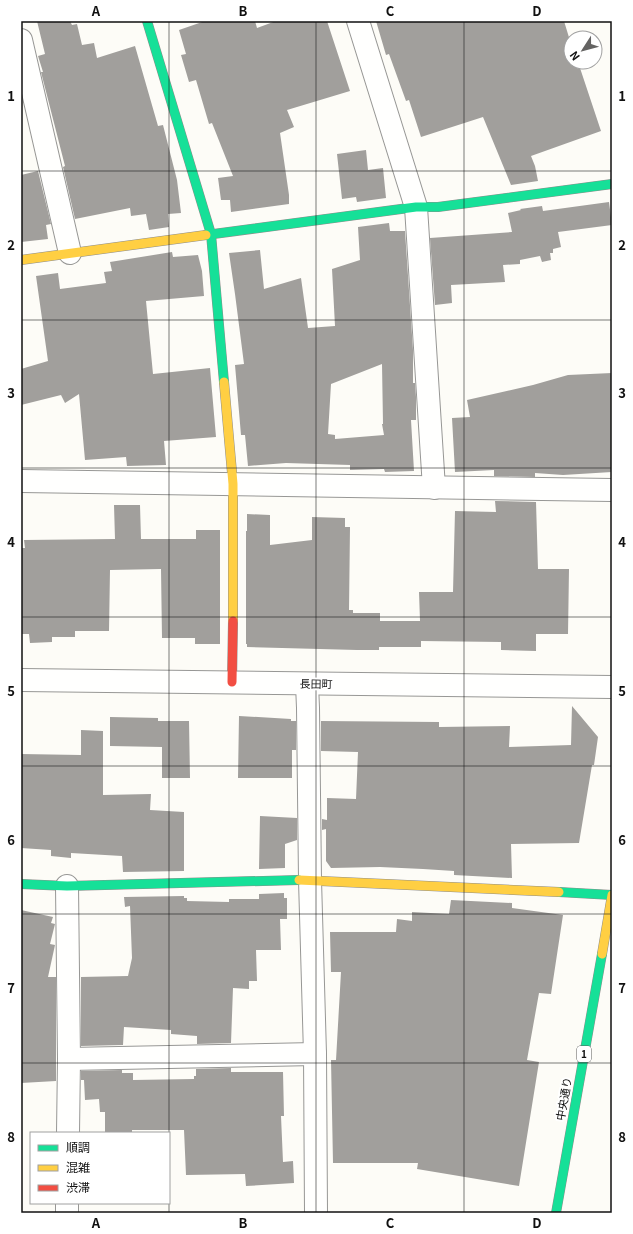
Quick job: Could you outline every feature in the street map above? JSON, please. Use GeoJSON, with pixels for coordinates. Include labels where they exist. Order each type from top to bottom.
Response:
{"type":"FeatureCollection","features":[{"type":"Feature","properties":{"kind":"street"},"geometry":{"type":"LineString","coordinates":[[147,21],[211,234],[233,484],[232,682]]}},
{"type":"Feature","properties":{"kind":"street"},"geometry":{"type":"LineString","coordinates":[[358,21],[416,207],[434,488]]}},
{"type":"Feature","properties":{"kind":"street"},"geometry":{"type":"LineString","coordinates":[[21,40],[70,253]]}},
{"type":"Feature","properties":{"kind":"street"},"geometry":{"type":"LineString","coordinates":[[21,260],[416,207],[438,208],[612,184]]}},
{"type":"Feature","properties":{"kind":"street"},"geometry":{"type":"LineString","coordinates":[[21,481],[612,490]]}},
{"type":"Feature","properties":{"kind":"street","name":"長田町"},"geometry":{"type":"LineString","coordinates":[[21,680],[612,687]]}},
{"type":"Feature","properties":{"kind":"street"},"geometry":{"type":"LineString","coordinates":[[307,684],[310,880],[315,1054],[316,1213]]}},
{"type":"Feature","properties":{"kind":"street"},"geometry":{"type":"LineString","coordinates":[[21,884],[66,886],[310,880],[612,895]]}},
{"type":"Feature","properties":{"kind":"street"},"geometry":{"type":"LineString","coordinates":[[66,886],[69,1058],[68,1132]]}},
{"type":"Feature","properties":{"kind":"street","name":"中央通り"},"geometry":{"type":"LineString","coordinates":[[556,1213],[612,895]]}},
{"type":"Feature","properties":{"kind":"street"},"geometry":{"type":"LineString","coordinates":[[69,1058],[315,1054]]}},
{"type":"Feature","properties":{"kind":"building"},"geometry":{"type":"Polygon","coordinates":[[[37,21],[70,21],[72,25],[77,24],[82,45],[94,43],[97,58],[135,46],[158,126],[163,125],[177,180],[181,213],[168,214],[169,227],[149,230],[146,214],[131,216],[130,208],[75,219],[63,167],[65,166],[41,72],[43,72],[38,56],[45,54],[37,21]]]}},
{"type":"Feature","properties":{"kind":"building"},"geometry":{"type":"Polygon","coordinates":[[[205,21],[255,21],[257,28],[276,21],[327,21],[350,91],[287,110],[294,127],[280,133],[289,204],[231,212],[230,200],[221,200],[218,178],[233,176],[212,123],[209,124],[196,80],[189,82],[181,55],[186,54],[179,30],[205,21]]]}},
{"type":"Feature","properties":{"kind":"building"},"geometry":{"type":"Polygon","coordinates":[[[376,21],[564,21],[567,30],[563,30],[563,70],[581,70],[601,131],[531,156],[538,181],[511,185],[483,117],[421,137],[409,100],[406,101],[389,54],[386,55],[376,21]]]}},
{"type":"Feature","properties":{"kind":"building"},"geometry":{"type":"Polygon","coordinates":[[[366,150],[368,170],[383,168],[386,198],[357,202],[356,197],[342,199],[337,154],[366,150]]]}},
{"type":"Feature","properties":{"kind":"building"},"geometry":{"type":"Polygon","coordinates":[[[38,171],[51,224],[46,225],[48,239],[21,242],[21,175],[38,171]]]}},
{"type":"Feature","properties":{"kind":"building"},"geometry":{"type":"Polygon","coordinates":[[[609,202],[612,225],[558,232],[561,247],[553,249],[553,253],[550,253],[551,260],[542,262],[540,256],[520,260],[520,264],[503,265],[505,282],[451,285],[452,303],[435,305],[430,238],[512,232],[508,213],[521,210],[520,209],[542,206],[543,211],[609,202]]]}},
{"type":"Feature","properties":{"kind":"building"},"geometry":{"type":"Polygon","coordinates":[[[389,223],[390,231],[405,231],[413,350],[413,383],[415,383],[416,397],[416,420],[411,420],[414,471],[385,472],[384,469],[350,470],[350,465],[286,463],[248,466],[245,435],[241,435],[235,365],[244,364],[229,253],[260,250],[264,289],[301,278],[308,328],[335,326],[332,269],[360,260],[358,227],[389,223]],[[382,364],[331,384],[328,434],[335,435],[335,439],[384,435],[382,364]]]}},
{"type":"Feature","properties":{"kind":"building"},"geometry":{"type":"Polygon","coordinates":[[[172,252],[173,257],[198,255],[202,271],[204,296],[146,301],[153,374],[210,368],[216,437],[164,441],[166,465],[127,466],[126,457],[85,460],[79,394],[65,403],[61,395],[21,405],[21,369],[48,361],[36,276],[58,273],[60,289],[106,283],[104,272],[112,271],[110,262],[172,252]]]}},
{"type":"Feature","properties":{"kind":"building"},"geometry":{"type":"Polygon","coordinates":[[[612,373],[612,472],[563,475],[535,473],[535,477],[494,476],[494,470],[455,472],[452,418],[470,417],[467,400],[533,385],[568,375],[612,373]]]}},
{"type":"Feature","properties":{"kind":"building"},"geometry":{"type":"Polygon","coordinates":[[[495,501],[536,502],[538,569],[569,569],[568,634],[536,634],[536,651],[501,650],[501,642],[421,641],[421,647],[379,647],[379,650],[247,647],[247,514],[270,515],[270,545],[312,540],[312,517],[345,518],[345,527],[350,527],[349,610],[353,610],[353,613],[380,613],[380,621],[420,621],[419,592],[453,592],[455,511],[496,512],[495,501]]]}},
{"type":"Feature","properties":{"kind":"building"},"geometry":{"type":"Polygon","coordinates":[[[114,505],[140,505],[141,539],[196,539],[196,530],[220,530],[220,644],[195,644],[195,638],[162,638],[161,569],[110,570],[109,631],[75,631],[75,637],[52,637],[52,642],[30,643],[29,634],[21,634],[21,548],[25,548],[24,540],[115,539],[114,505]]]}},
{"type":"Feature","properties":{"kind":"building"},"geometry":{"type":"Polygon","coordinates":[[[572,706],[598,737],[579,843],[511,844],[512,878],[454,875],[454,871],[423,869],[380,867],[331,868],[326,861],[326,829],[322,830],[322,819],[327,820],[327,798],[356,799],[358,752],[321,751],[321,721],[439,722],[439,727],[510,726],[509,747],[571,745],[572,706]]]}},
{"type":"Feature","properties":{"kind":"building"},"geometry":{"type":"Polygon","coordinates":[[[239,716],[291,719],[291,721],[296,721],[296,750],[292,750],[292,778],[238,778],[239,716]]]}},
{"type":"Feature","properties":{"kind":"building"},"geometry":{"type":"Polygon","coordinates":[[[110,717],[158,718],[158,721],[189,721],[190,778],[162,778],[162,747],[110,746],[110,717]]]}},
{"type":"Feature","properties":{"kind":"building"},"geometry":{"type":"Polygon","coordinates":[[[81,730],[103,731],[103,795],[151,794],[150,810],[184,812],[184,871],[123,872],[122,856],[71,853],[71,858],[51,856],[51,850],[21,848],[21,754],[81,755],[81,730]]]}},
{"type":"Feature","properties":{"kind":"building"},"geometry":{"type":"Polygon","coordinates":[[[260,816],[297,818],[297,840],[285,844],[285,868],[259,869],[260,816]]]}},
{"type":"Feature","properties":{"kind":"building"},"geometry":{"type":"Polygon","coordinates":[[[284,893],[284,898],[287,898],[287,919],[280,919],[281,950],[256,950],[257,981],[249,981],[249,989],[233,988],[231,1043],[197,1044],[197,1036],[171,1034],[171,1030],[124,1027],[123,1045],[81,1046],[81,977],[128,976],[132,958],[130,906],[125,907],[124,897],[184,896],[184,898],[187,898],[187,901],[229,902],[229,899],[259,899],[259,894],[284,893]]]}},
{"type":"Feature","properties":{"kind":"building"},"geometry":{"type":"Polygon","coordinates":[[[451,900],[512,903],[512,908],[563,915],[551,994],[539,993],[527,1060],[539,1062],[519,1186],[417,1169],[418,1163],[333,1163],[331,1060],[336,1060],[341,972],[331,972],[330,932],[396,932],[397,919],[412,921],[412,912],[449,914],[451,900]]]}},
{"type":"Feature","properties":{"kind":"building"},"geometry":{"type":"Polygon","coordinates":[[[21,910],[53,917],[51,923],[55,924],[50,944],[55,945],[48,977],[56,977],[56,1081],[21,1083],[21,910]]]}},
{"type":"Feature","properties":{"kind":"building"},"geometry":{"type":"Polygon","coordinates":[[[231,1068],[231,1072],[283,1072],[284,1116],[281,1116],[283,1162],[293,1161],[294,1183],[246,1186],[245,1174],[186,1175],[184,1130],[132,1130],[132,1132],[105,1132],[105,1112],[100,1112],[99,1099],[85,1100],[84,1080],[81,1080],[81,1071],[122,1070],[122,1073],[133,1073],[133,1080],[194,1079],[194,1076],[196,1076],[196,1069],[231,1068]]]}},
{"type":"Feature","properties":{"kind":"traffic: fast"},"geometry":{"type":"LineString","coordinates":[[147,21],[211,234],[224,382]]}},
{"type":"Feature","properties":{"kind":"traffic: fast"},"geometry":{"type":"LineString","coordinates":[[206,235],[416,207],[438,207],[612,184]]}},
{"type":"Feature","properties":{"kind":"traffic: fast"},"geometry":{"type":"LineString","coordinates":[[21,884],[67,886],[299,880]]}},
{"type":"Feature","properties":{"kind":"traffic: fast"},"geometry":{"type":"LineString","coordinates":[[559,892],[612,895]]}},
{"type":"Feature","properties":{"kind":"traffic: fast"},"geometry":{"type":"LineString","coordinates":[[556,1213],[602,954]]}},
{"type":"Feature","properties":{"kind":"traffic: slow"},"geometry":{"type":"LineString","coordinates":[[21,260],[206,235]]}},
{"type":"Feature","properties":{"kind":"traffic: slow"},"geometry":{"type":"LineString","coordinates":[[224,382],[233,484],[233,621]]}},
{"type":"Feature","properties":{"kind":"traffic: slow"},"geometry":{"type":"LineString","coordinates":[[299,880],[559,892]]}},
{"type":"Feature","properties":{"kind":"traffic: slow"},"geometry":{"type":"LineString","coordinates":[[602,954],[612,895]]}},
{"type":"Feature","properties":{"kind":"traffic: jam"},"geometry":{"type":"LineString","coordinates":[[232,682],[233,621]]}}]}
